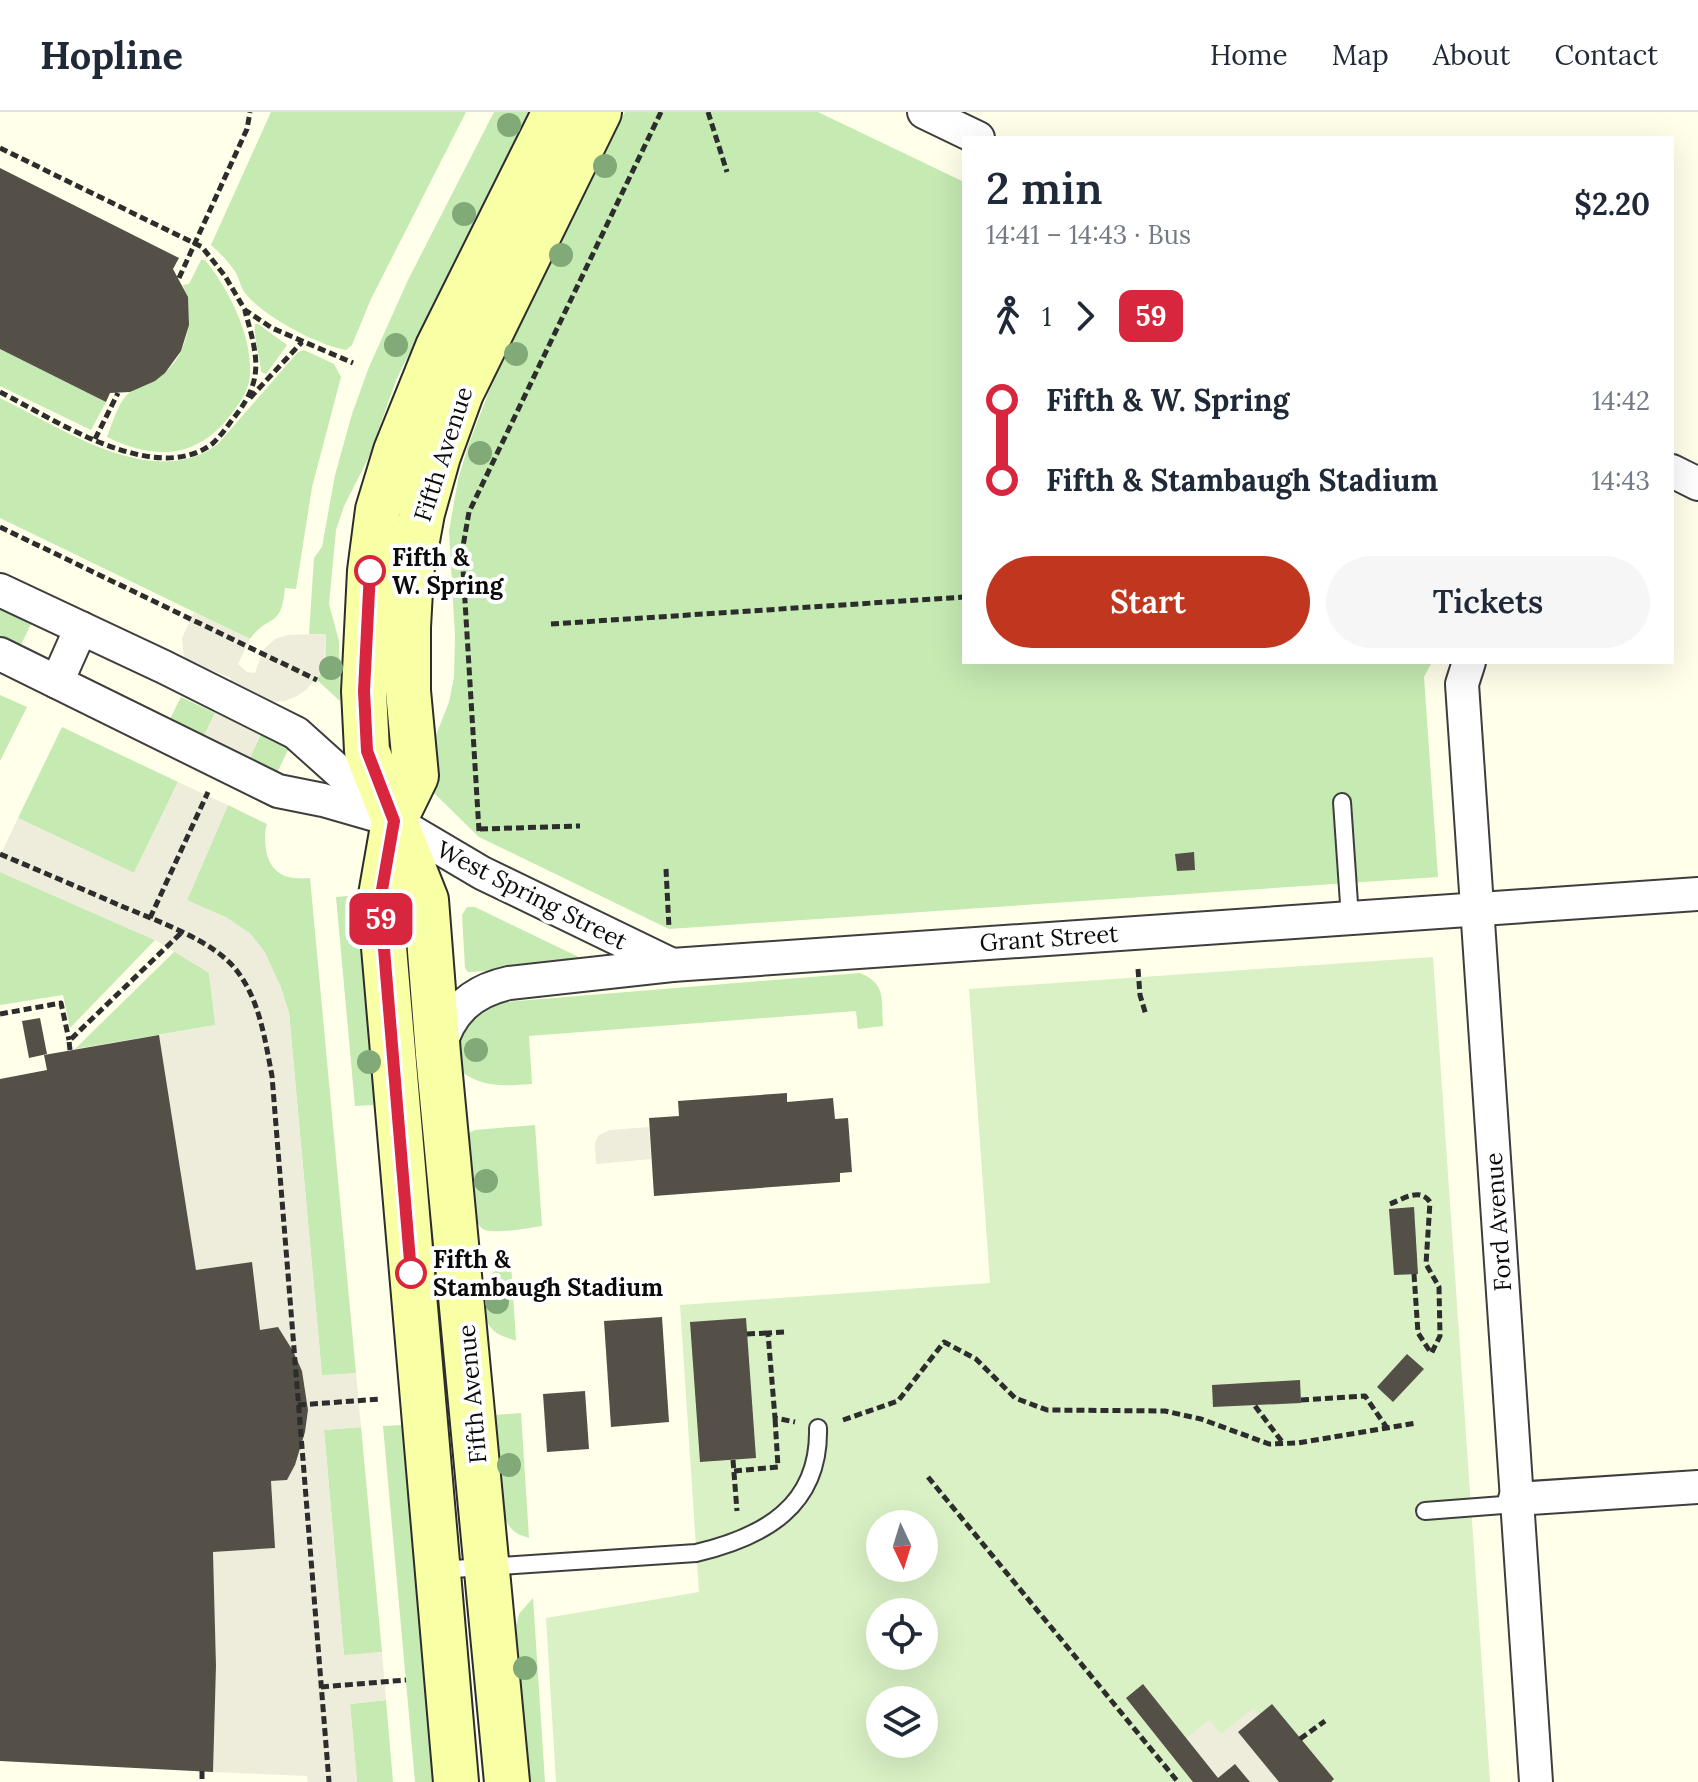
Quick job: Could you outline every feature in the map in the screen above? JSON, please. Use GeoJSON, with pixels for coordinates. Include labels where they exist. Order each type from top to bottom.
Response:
{"type":"FeatureCollection","features":[{"type":"Feature","properties":{"kind":"main road","name":"Fifth Avenue"},"geometry":{"type":"LineString","coordinates":[[507,1782],[426,900],[367,751],[364,691],[370,571],[378,510],[396,451],[438,347],[555,112]]}},
{"type":"Feature","properties":{"kind":"main road","name":"Fifth Avenue"},"geometry":{"type":"LineString","coordinates":[[456,1782],[380,901],[394,821],[416,776],[408,691],[408,627],[411,573],[422,513],[453,411],[475,360],[599,112]]}},
{"type":"Feature","properties":{"kind":"street"},"geometry":{"type":"LineString","coordinates":[[924,112],[974,136]]}},
{"type":"Feature","properties":{"kind":"street"},"geometry":{"type":"LineString","coordinates":[[1674,472],[1698,484]]}},
{"type":"Feature","properties":{"kind":"street"},"geometry":{"type":"LineString","coordinates":[[0,590],[296,733],[321,759],[394,821]]}},
{"type":"Feature","properties":{"kind":"street"},"geometry":{"type":"LineString","coordinates":[[57,682],[81,628]]}},
{"type":"Feature","properties":{"kind":"street"},"geometry":{"type":"LineString","coordinates":[[0,654],[278,791],[323,800],[394,821]]}},
{"type":"Feature","properties":{"kind":"street","name":"Ford Avenue"},"geometry":{"type":"LineString","coordinates":[[1468,664],[1462,684],[1536,1782]]}},
{"type":"Feature","properties":{"kind":"street","name":"West Spring Street"},"geometry":{"type":"LineString","coordinates":[[394,821],[482,873],[672,965]]}},
{"type":"Feature","properties":{"kind":"street","name":"Grant Street"},"geometry":{"type":"LineString","coordinates":[[438,1054],[441,1040],[457,1011],[468,999],[492,987],[672,965],[1698,894]]}},
{"type":"Feature","properties":{"kind":"street"},"geometry":{"type":"LineString","coordinates":[[1516,1502],[1698,1487]]}},
{"type":"Feature","properties":{"kind":"lane"},"geometry":{"type":"LineString","coordinates":[[1342,802],[1350,918]]}},
{"type":"Feature","properties":{"kind":"lane"},"geometry":{"type":"LineString","coordinates":[[437,1570],[696,1553],[729,1545],[764,1527],[795,1505],[810,1481],[819,1452],[818,1428]]}},
{"type":"Feature","properties":{"kind":"lane"},"geometry":{"type":"LineString","coordinates":[[1425,1511],[1516,1502]]}},
{"type":"Feature","properties":{"kind":"path"},"geometry":{"type":"LineString","coordinates":[[179,278],[247,129],[250,112]]}},
{"type":"Feature","properties":{"kind":"path"},"geometry":{"type":"LineString","coordinates":[[479,837],[462,552],[469,512],[661,112]]}},
{"type":"Feature","properties":{"kind":"path"},"geometry":{"type":"LineString","coordinates":[[708,112],[727,172]]}},
{"type":"Feature","properties":{"kind":"path"},"geometry":{"type":"LineString","coordinates":[[0,148],[202,247],[225,276],[245,310],[257,372],[249,399]]}},
{"type":"Feature","properties":{"kind":"path"},"geometry":{"type":"LineString","coordinates":[[245,310],[272,328],[353,363]]}},
{"type":"Feature","properties":{"kind":"path"},"geometry":{"type":"LineString","coordinates":[[0,392],[124,452],[144,457],[183,455],[211,444],[302,342]]}},
{"type":"Feature","properties":{"kind":"path"},"geometry":{"type":"LineString","coordinates":[[95,439],[118,393]]}},
{"type":"Feature","properties":{"kind":"path"},"geometry":{"type":"LineString","coordinates":[[0,527],[317,680]]}},
{"type":"Feature","properties":{"kind":"path"},"geometry":{"type":"LineString","coordinates":[[551,624],[962,597]]}},
{"type":"Feature","properties":{"kind":"path"},"geometry":{"type":"LineString","coordinates":[[150,918],[212,784]]}},
{"type":"Feature","properties":{"kind":"path"},"geometry":{"type":"LineString","coordinates":[[479,829],[580,826]]}},
{"type":"Feature","properties":{"kind":"path"},"geometry":{"type":"LineString","coordinates":[[0,854],[150,918],[216,951],[236,969],[252,997],[272,1076],[329,1782]]}},
{"type":"Feature","properties":{"kind":"path"},"geometry":{"type":"LineString","coordinates":[[666,869],[669,929]]}},
{"type":"Feature","properties":{"kind":"path"},"geometry":{"type":"LineString","coordinates":[[69,1041],[181,933]]}},
{"type":"Feature","properties":{"kind":"path"},"geometry":{"type":"LineString","coordinates":[[1138,969],[1140,995],[1146,1015]]}},
{"type":"Feature","properties":{"kind":"path"},"geometry":{"type":"LineString","coordinates":[[0,1014],[61,1003],[70,1050]]}},
{"type":"Feature","properties":{"kind":"path"},"geometry":{"type":"LineString","coordinates":[[1390,1204],[1419,1194],[1426,1196],[1430,1202],[1426,1264],[1439,1287],[1440,1336],[1431,1354],[1418,1333],[1414,1274]]}},
{"type":"Feature","properties":{"kind":"path"},"geometry":{"type":"LineString","coordinates":[[747,1334],[784,1332]]}},
{"type":"Feature","properties":{"kind":"path"},"geometry":{"type":"LineString","coordinates":[[734,1471],[778,1467],[768,1333]]}},
{"type":"Feature","properties":{"kind":"path"},"geometry":{"type":"LineString","coordinates":[[775,1418],[818,1428],[898,1401],[944,1342],[976,1359],[1015,1398],[1047,1410],[1165,1411],[1201,1419],[1269,1444],[1416,1423]]}},
{"type":"Feature","properties":{"kind":"path"},"geometry":{"type":"LineString","coordinates":[[1301,1400],[1365,1396],[1387,1428]]}},
{"type":"Feature","properties":{"kind":"path"},"geometry":{"type":"LineString","coordinates":[[298,1405],[381,1399]]}},
{"type":"Feature","properties":{"kind":"path"},"geometry":{"type":"LineString","coordinates":[[1255,1406],[1283,1444]]}},
{"type":"Feature","properties":{"kind":"path"},"geometry":{"type":"LineString","coordinates":[[733,1460],[739,1540]]}},
{"type":"Feature","properties":{"kind":"path"},"geometry":{"type":"LineString","coordinates":[[928,1477],[1178,1782]]}},
{"type":"Feature","properties":{"kind":"path"},"geometry":{"type":"LineString","coordinates":[[321,1687],[406,1680]]}},
{"type":"Feature","properties":{"kind":"path"},"geometry":{"type":"LineString","coordinates":[[1300,1739],[1325,1721]]}},
{"type":"Feature","properties":{"kind":"path"},"geometry":{"type":"LineString","coordinates":[[202,1771],[202,1782]]}},
{"type":"Feature","properties":{"kind":"green space"},"geometry":{"type":"Polygon","coordinates":[[[271,112],[466,112],[371,299],[352,345],[346,350],[306,336],[262,309],[243,290],[233,269],[211,245],[271,112]]]}},
{"type":"Feature","properties":{"kind":"green space"},"geometry":{"type":"Polygon","coordinates":[[[494,112],[531,112],[397,378],[368,459],[344,506],[336,530],[329,604],[339,641],[340,701],[317,680],[325,664],[326,634],[309,634],[314,558],[322,547],[335,475],[369,367],[408,280],[494,112]]]}},
{"type":"Feature","properties":{"kind":"green space"},"geometry":{"type":"Polygon","coordinates":[[[625,112],[818,112],[962,181],[962,664],[1431,664],[1424,677],[1438,877],[669,929],[479,837],[434,793],[433,743],[449,702],[454,677],[455,635],[449,531],[458,480],[501,360],[625,112]]]}},
{"type":"Feature","properties":{"kind":"green space"},"geometry":{"type":"Polygon","coordinates":[[[201,260],[205,260],[222,284],[243,328],[250,358],[250,373],[244,394],[220,428],[191,447],[160,452],[143,450],[107,437],[125,397],[168,370],[182,349],[188,324],[183,285],[189,284],[201,260]]]}},
{"type":"Feature","properties":{"kind":"green space"},"geometry":{"type":"Polygon","coordinates":[[[255,324],[287,345],[266,374],[261,372],[255,324]]]}},
{"type":"Feature","properties":{"kind":"green space"},"geometry":{"type":"Polygon","coordinates":[[[0,349],[106,402],[91,430],[0,386],[0,349]]]}},
{"type":"Feature","properties":{"kind":"green space"},"geometry":{"type":"Polygon","coordinates":[[[304,350],[334,364],[341,377],[312,487],[296,589],[285,588],[281,610],[250,639],[0,518],[0,398],[108,450],[137,459],[165,462],[193,457],[218,444],[298,352],[304,350]]]}},
{"type":"Feature","properties":{"kind":"green space"},"geometry":{"type":"Polygon","coordinates":[[[0,608],[31,624],[17,653],[0,645],[0,608]]]}},
{"type":"Feature","properties":{"kind":"green space"},"geometry":{"type":"Polygon","coordinates":[[[0,695],[27,707],[0,761],[0,695]]]}},
{"type":"Feature","properties":{"kind":"green space"},"geometry":{"type":"Polygon","coordinates":[[[181,697],[215,713],[201,742],[167,725],[181,697]]]}},
{"type":"Feature","properties":{"kind":"green space"},"geometry":{"type":"Polygon","coordinates":[[[62,727],[178,782],[134,873],[18,818],[62,727]]]}},
{"type":"Feature","properties":{"kind":"green space"},"geometry":{"type":"Polygon","coordinates":[[[261,734],[289,748],[275,777],[247,764],[261,734]]]}},
{"type":"Feature","properties":{"kind":"green space"},"geometry":{"type":"Polygon","coordinates":[[[228,805],[267,824],[266,850],[276,870],[287,877],[310,878],[356,1373],[322,1376],[289,1013],[280,985],[187,900],[228,805]]]}},
{"type":"Feature","properties":{"kind":"green space"},"geometry":{"type":"Polygon","coordinates":[[[0,872],[155,940],[70,1028],[63,995],[0,1005],[0,872]]]}},
{"type":"Feature","properties":{"kind":"green space"},"geometry":{"type":"Polygon","coordinates":[[[369,894],[385,1065],[373,1105],[355,1106],[336,897],[369,894]]]}},
{"type":"Feature","properties":{"kind":"green space"},"geometry":{"type":"Polygon","coordinates":[[[467,907],[475,907],[587,961],[588,965],[468,972],[465,968],[462,915],[467,907]]]}},
{"type":"Feature","properties":{"kind":"green space"},"geometry":{"type":"Polygon","coordinates":[[[175,951],[209,973],[216,1025],[75,1049],[175,951]]]}},
{"type":"Feature","properties":{"kind":"green space"},"geometry":{"type":"Polygon","coordinates":[[[1433,957],[1490,1782],[556,1782],[546,1618],[699,1592],[680,1305],[990,1283],[969,989],[1433,957]]]}},
{"type":"Feature","properties":{"kind":"green space"},"geometry":{"type":"Polygon","coordinates":[[[860,973],[869,977],[879,988],[883,1026],[858,1029],[856,1011],[529,1036],[532,1084],[485,1083],[459,1070],[458,1047],[463,1030],[474,1016],[493,1003],[860,973]]]}},
{"type":"Feature","properties":{"kind":"green space"},"geometry":{"type":"Polygon","coordinates":[[[535,1125],[542,1226],[485,1230],[479,1225],[472,1203],[469,1133],[535,1125]]]}},
{"type":"Feature","properties":{"kind":"green space"},"geometry":{"type":"Polygon","coordinates":[[[511,1264],[516,1341],[493,1330],[482,1304],[483,1290],[489,1277],[496,1270],[511,1264]]]}},
{"type":"Feature","properties":{"kind":"green space"},"geometry":{"type":"Polygon","coordinates":[[[521,1413],[529,1538],[514,1532],[508,1524],[500,1500],[496,1471],[494,1415],[521,1413]]]}},
{"type":"Feature","properties":{"kind":"green space"},"geometry":{"type":"Polygon","coordinates":[[[403,1425],[451,1782],[415,1782],[383,1426],[403,1425]]]}},
{"type":"Feature","properties":{"kind":"green space"},"geometry":{"type":"Polygon","coordinates":[[[361,1427],[382,1652],[344,1656],[324,1430],[361,1427]]]}},
{"type":"Feature","properties":{"kind":"green space"},"geometry":{"type":"Polygon","coordinates":[[[533,1598],[545,1782],[526,1782],[513,1638],[519,1614],[533,1598]]]}},
{"type":"Feature","properties":{"kind":"green space"},"geometry":{"type":"Polygon","coordinates":[[[386,1700],[393,1782],[357,1782],[350,1704],[386,1700]]]}},
{"type":"Feature","properties":{"kind":"shaded area"},"geometry":{"type":"Polygon","coordinates":[[[194,612],[250,639],[238,664],[247,672],[255,673],[263,650],[275,639],[288,635],[326,634],[323,672],[295,697],[264,702],[228,685],[231,678],[198,665],[192,673],[185,670],[182,638],[194,612]]]}},
{"type":"Feature","properties":{"kind":"shaded area"},"geometry":{"type":"Polygon","coordinates":[[[215,713],[261,734],[247,764],[201,742],[215,713]]]}},
{"type":"Feature","properties":{"kind":"shaded area"},"geometry":{"type":"Polygon","coordinates":[[[178,782],[228,805],[187,900],[226,917],[250,933],[265,952],[280,985],[289,1013],[322,1375],[356,1373],[361,1427],[324,1430],[344,1655],[382,1652],[386,1700],[350,1704],[357,1782],[308,1782],[307,1776],[213,1772],[216,1666],[213,1552],[274,1548],[271,1481],[287,1480],[295,1465],[308,1410],[302,1371],[278,1328],[260,1330],[252,1263],[196,1270],[159,1035],[215,1025],[209,973],[155,940],[0,872],[0,856],[18,818],[134,873],[178,782]]]}},
{"type":"Feature","properties":{"kind":"shaded area"},"geometry":{"type":"Polygon","coordinates":[[[649,1127],[651,1159],[596,1164],[595,1143],[599,1135],[610,1130],[649,1127]]]}},
{"type":"Feature","properties":{"kind":"shaded area"},"geometry":{"type":"Polygon","coordinates":[[[1253,1708],[1259,1715],[1238,1732],[1279,1782],[1250,1782],[1235,1764],[1218,1778],[1186,1738],[1210,1720],[1221,1734],[1253,1708]]]}},
{"type":"Feature","properties":{"kind":"building"},"geometry":{"type":"Polygon","coordinates":[[[0,168],[179,258],[173,269],[188,297],[189,325],[181,351],[155,381],[130,392],[110,393],[106,402],[0,349],[0,168]]]}},
{"type":"Feature","properties":{"kind":"building"},"geometry":{"type":"Polygon","coordinates":[[[1194,852],[1195,870],[1177,871],[1175,854],[1194,852]]]}},
{"type":"Feature","properties":{"kind":"building"},"geometry":{"type":"Polygon","coordinates":[[[40,1018],[47,1054],[29,1058],[22,1021],[40,1018]]]}},
{"type":"Feature","properties":{"kind":"building"},"geometry":{"type":"Polygon","coordinates":[[[159,1035],[196,1270],[252,1262],[260,1330],[278,1327],[302,1371],[308,1410],[305,1432],[287,1480],[271,1481],[275,1548],[213,1552],[216,1666],[213,1772],[0,1761],[0,1079],[47,1070],[44,1055],[159,1035]]]}},
{"type":"Feature","properties":{"kind":"building"},"geometry":{"type":"Polygon","coordinates":[[[787,1093],[787,1102],[833,1098],[835,1119],[848,1118],[852,1172],[840,1173],[840,1182],[654,1196],[649,1118],[679,1116],[678,1101],[787,1093]]]}},
{"type":"Feature","properties":{"kind":"building"},"geometry":{"type":"Polygon","coordinates":[[[1414,1207],[1418,1274],[1394,1275],[1389,1209],[1414,1207]]]}},
{"type":"Feature","properties":{"kind":"building"},"geometry":{"type":"Polygon","coordinates":[[[662,1317],[669,1422],[611,1427],[604,1321],[662,1317]]]}},
{"type":"Feature","properties":{"kind":"building"},"geometry":{"type":"Polygon","coordinates":[[[746,1318],[756,1458],[700,1462],[690,1322],[746,1318]]]}},
{"type":"Feature","properties":{"kind":"building"},"geometry":{"type":"Polygon","coordinates":[[[1407,1354],[1424,1369],[1393,1402],[1377,1387],[1407,1354]]]}},
{"type":"Feature","properties":{"kind":"building"},"geometry":{"type":"Polygon","coordinates":[[[1300,1380],[1301,1403],[1213,1407],[1212,1385],[1300,1380]]]}},
{"type":"Feature","properties":{"kind":"building"},"geometry":{"type":"Polygon","coordinates":[[[585,1391],[589,1449],[547,1452],[543,1394],[585,1391]]]}},
{"type":"Feature","properties":{"kind":"building"},"geometry":{"type":"Polygon","coordinates":[[[1143,1684],[1218,1778],[1235,1764],[1250,1782],[1193,1782],[1126,1698],[1143,1684]]]}},
{"type":"Feature","properties":{"kind":"building"},"geometry":{"type":"Polygon","coordinates":[[[1272,1704],[1334,1779],[1331,1782],[1279,1782],[1238,1732],[1272,1704]]]}},
{"type":"Feature","properties":{"kind":"bus line","name":"59"},"geometry":{"type":"LineString","coordinates":[[370,571],[364,691],[367,751],[394,821],[380,901],[411,1273]]}},
{"type":"Feature","properties":{"kind":"place","name":"Fifth & W. Spring"},"geometry":{"type":"Point","coordinates":[370,571]}},
{"type":"Feature","properties":{"kind":"place","name":"Fifth & Stambaugh Stadium"},"geometry":{"type":"Point","coordinates":[411,1273]}}]}
